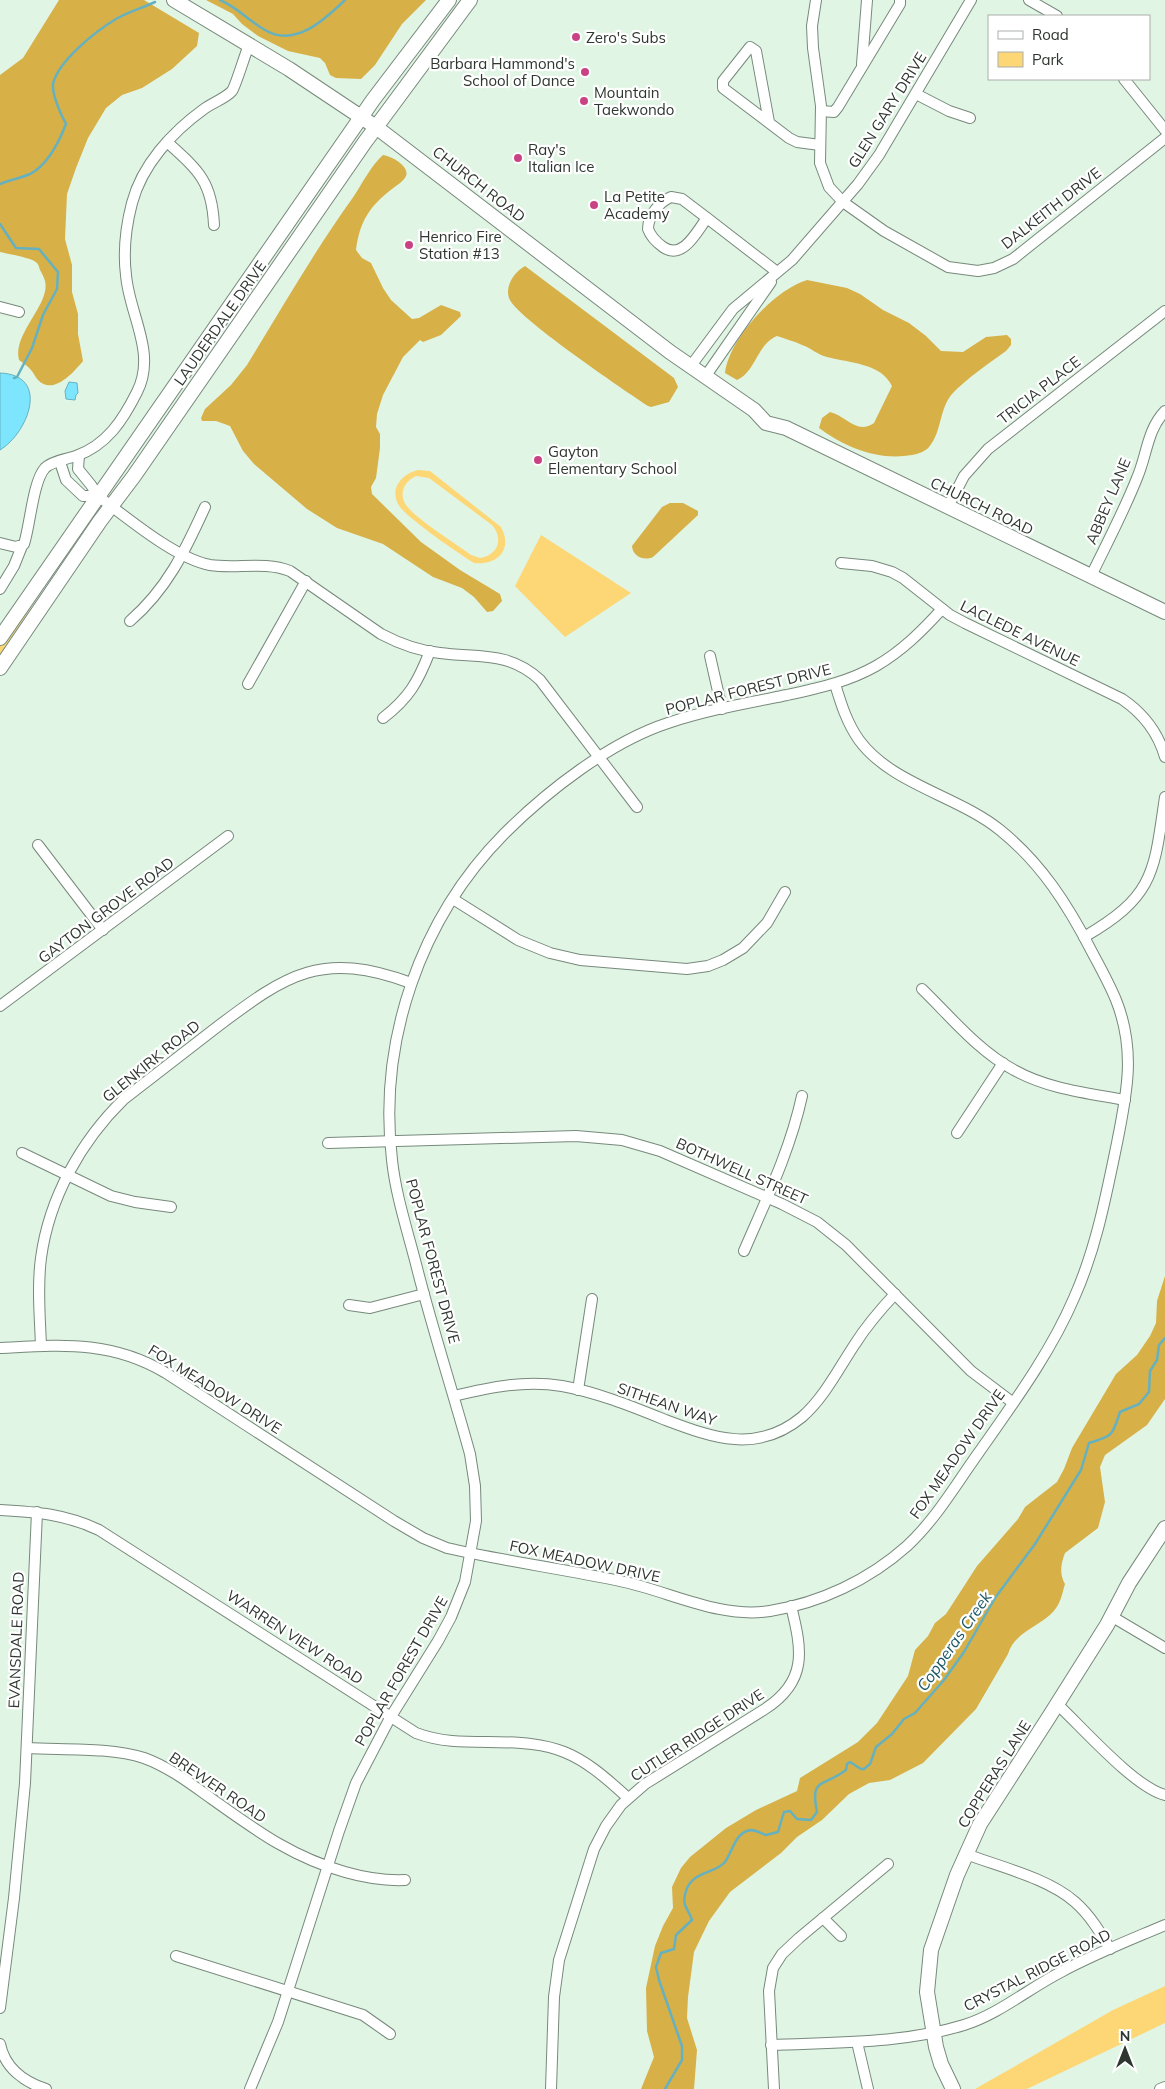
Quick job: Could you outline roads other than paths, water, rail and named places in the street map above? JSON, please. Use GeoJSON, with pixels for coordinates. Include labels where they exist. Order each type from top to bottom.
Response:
{"type":"FeatureCollection","features":[{"type":"Feature","properties":{"kind":"main road","name":"CHURCH ROAD"},"geometry":{"type":"LineString","coordinates":[[174,0],[362,117],[690,367],[754,410],[771,413],[786,428],[1165,612]]}},
{"type":"Feature","properties":{"kind":"main road","name":"LAUDERDALE DRIVE"},"geometry":{"type":"LineString","coordinates":[[0,638],[362,117],[449,0]]}},
{"type":"Feature","properties":{"kind":"main road","name":"LAUDERDALE DRIVE"},"geometry":{"type":"LineString","coordinates":[[0,668],[376,127],[470,0]]}},
{"type":"Feature","properties":{"kind":"main road","name":"COPPERAS LANE"},"geometry":{"type":"LineString","coordinates":[[953,2089],[941,2064],[933,2033],[927,1992],[931,1950],[935,1934],[966,1854],[980,1824],[1057,1704],[1129,1583],[1165,1528]]}},
{"type":"Feature","properties":{"kind":"street","name":"DALKEITH DRIVE"},"geometry":{"type":"LineString","coordinates":[[816,0],[812,26],[813,48],[820,89],[820,163],[825,181],[843,202],[884,231],[948,267],[969,272],[989,270],[1013,259],[1165,138]]}},
{"type":"Feature","properties":{"kind":"street"},"geometry":{"type":"LineString","coordinates":[[862,67],[867,0]]}},
{"type":"Feature","properties":{"kind":"street"},"geometry":{"type":"LineString","coordinates":[[821,111],[834,112],[900,4],[900,0]]}},
{"type":"Feature","properties":{"kind":"street","name":"GLEN GARY DRIVE"},"geometry":{"type":"LineString","coordinates":[[690,367],[733,309],[792,260],[843,202],[879,155],[971,0]]}},
{"type":"Feature","properties":{"kind":"street"},"geometry":{"type":"LineString","coordinates":[[1029,0],[1055,15]]}},
{"type":"Feature","properties":{"kind":"street"},"geometry":{"type":"LineString","coordinates":[[0,589],[14,566],[25,541],[41,474],[49,465],[79,455],[104,441],[117,427],[138,391],[142,378],[144,349],[129,294],[125,246],[129,216],[138,186],[156,154],[181,128],[203,109],[233,90],[249,45]]}},
{"type":"Feature","properties":{"kind":"street"},"geometry":{"type":"LineString","coordinates":[[769,122],[756,51],[750,47],[722,84],[724,88],[769,122],[797,142],[820,145]]}},
{"type":"Feature","properties":{"kind":"street"},"geometry":{"type":"LineString","coordinates":[[1125,80],[1165,130]]}},
{"type":"Feature","properties":{"kind":"street"},"geometry":{"type":"LineString","coordinates":[[916,94],[949,111],[970,118]]}},
{"type":"Feature","properties":{"kind":"street"},"geometry":{"type":"LineString","coordinates":[[168,142],[190,163],[205,182],[213,207],[214,225]]}},
{"type":"Feature","properties":{"kind":"street"},"geometry":{"type":"LineString","coordinates":[[708,218],[688,243],[679,250],[672,251],[664,248],[654,240],[648,229],[650,218],[660,204],[671,197],[682,199],[708,218],[777,272]]}},
{"type":"Feature","properties":{"kind":"street","name":"GLEN GARY DRIVE"},"geometry":{"type":"LineString","coordinates":[[705,377],[748,318],[777,272]]}},
{"type":"Feature","properties":{"kind":"street"},"geometry":{"type":"LineString","coordinates":[[0,307],[19,312]]}},
{"type":"Feature","properties":{"kind":"street","name":"TRICIA PLACE"},"geometry":{"type":"LineString","coordinates":[[948,507],[964,476],[988,449],[1165,310]]}},
{"type":"Feature","properties":{"kind":"street","name":"ABBEY LANE"},"geometry":{"type":"LineString","coordinates":[[1091,576],[1136,482],[1148,440],[1156,421],[1165,411]]}},
{"type":"Feature","properties":{"kind":"street"},"geometry":{"type":"LineString","coordinates":[[79,455],[78,469],[98,496],[196,561],[211,565],[275,566],[290,571],[306,581],[381,634],[394,641],[430,652],[506,659],[527,669],[540,680],[637,807]]}},
{"type":"Feature","properties":{"kind":"street"},"geometry":{"type":"LineString","coordinates":[[60,462],[66,480],[83,496],[98,496]]}},
{"type":"Feature","properties":{"kind":"street"},"geometry":{"type":"LineString","coordinates":[[130,621],[148,606],[163,588],[183,554],[205,507]]}},
{"type":"Feature","properties":{"kind":"street"},"geometry":{"type":"LineString","coordinates":[[0,543],[16,547],[22,546]]}},
{"type":"Feature","properties":{"kind":"street","name":"LACLEDE AVENUE"},"geometry":{"type":"LineString","coordinates":[[841,563],[872,566],[892,572],[904,578],[942,609],[965,623],[1127,702],[1152,726],[1158,736],[1165,757]]}},
{"type":"Feature","properties":{"kind":"street"},"geometry":{"type":"LineString","coordinates":[[248,684],[306,581]]}},
{"type":"Feature","properties":{"kind":"street","name":"POPLAR FOREST DRIVE"},"geometry":{"type":"LineString","coordinates":[[250,2089],[270,2046],[356,1783],[390,1718],[451,1617],[465,1582],[476,1521],[474,1475],[470,1454],[400,1209],[390,1141],[390,1100],[394,1058],[398,1033],[414,971],[435,928],[481,860],[518,820],[534,806],[615,747],[651,729],[693,715],[835,684],[863,673],[896,654],[920,633],[942,609]]}},
{"type":"Feature","properties":{"kind":"street"},"geometry":{"type":"LineString","coordinates":[[383,718],[409,695],[420,676],[430,652]]}},
{"type":"Feature","properties":{"kind":"street"},"geometry":{"type":"LineString","coordinates":[[710,656],[722,709]]}},
{"type":"Feature","properties":{"kind":"street","name":"FOX MEADOW DRIVE"},"geometry":{"type":"LineString","coordinates":[[0,1348],[85,1346],[130,1355],[155,1366],[406,1528],[434,1543],[471,1553],[620,1581],[731,1611],[758,1612],[791,1606],[836,1591],[857,1581],[889,1560],[908,1544],[934,1517],[1057,1333],[1075,1297],[1087,1267],[1104,1207],[1128,1083],[1129,1059],[1122,1018],[1108,983],[1060,895],[1044,873],[1004,833],[971,810],[891,770],[868,752],[846,719],[835,684]]}},
{"type":"Feature","properties":{"kind":"street"},"geometry":{"type":"LineString","coordinates":[[1084,937],[1122,912],[1139,894],[1147,881],[1156,855],[1165,797]]}},
{"type":"Feature","properties":{"kind":"street","name":"GAYTON GROVE ROAD"},"geometry":{"type":"LineString","coordinates":[[0,1006],[228,836]]}},
{"type":"Feature","properties":{"kind":"street"},"geometry":{"type":"LineString","coordinates":[[38,845],[103,930]]}},
{"type":"Feature","properties":{"kind":"street"},"geometry":{"type":"LineString","coordinates":[[453,899],[518,940],[550,953],[580,960],[687,969],[708,966],[724,960],[744,948],[764,927],[785,892]]}},
{"type":"Feature","properties":{"kind":"street","name":"GLENKIRK ROAD"},"geometry":{"type":"LineString","coordinates":[[41,1346],[40,1277],[44,1241],[53,1206],[82,1149],[93,1132],[124,1099],[257,997],[274,985],[301,974],[337,968],[369,969],[411,983]]}},
{"type":"Feature","properties":{"kind":"street"},"geometry":{"type":"LineString","coordinates":[[922,989],[975,1040],[1013,1070],[1049,1085],[1125,1100]]}},
{"type":"Feature","properties":{"kind":"street"},"geometry":{"type":"LineString","coordinates":[[957,1133],[1003,1064]]}},
{"type":"Feature","properties":{"kind":"street"},"geometry":{"type":"LineString","coordinates":[[744,1251],[796,1127],[802,1096]]}},
{"type":"Feature","properties":{"kind":"street","name":"BOTHWELL STREET"},"geometry":{"type":"LineString","coordinates":[[328,1143],[576,1136],[608,1138],[660,1151],[805,1215],[836,1236],[971,1371],[1012,1402]]}},
{"type":"Feature","properties":{"kind":"street"},"geometry":{"type":"LineString","coordinates":[[22,1153],[111,1196],[135,1202],[171,1207]]}},
{"type":"Feature","properties":{"kind":"street"},"geometry":{"type":"LineString","coordinates":[[349,1306],[370,1308],[424,1294]]}},
{"type":"Feature","properties":{"kind":"street","name":"SITHEAN WAY"},"geometry":{"type":"LineString","coordinates":[[454,1396],[487,1388],[521,1384],[542,1384],[578,1390],[643,1411],[706,1435],[723,1439],[750,1439],[772,1434],[794,1422],[809,1410],[830,1383],[871,1320],[895,1294]]}},
{"type":"Feature","properties":{"kind":"street"},"geometry":{"type":"LineString","coordinates":[[578,1390],[592,1299]]}},
{"type":"Feature","properties":{"kind":"street","name":"WARREN VIEW ROAD"},"geometry":{"type":"LineString","coordinates":[[0,1510],[37,1512],[74,1519],[111,1536],[390,1718],[416,1733],[444,1741],[524,1742],[561,1750],[592,1766],[628,1798]]}},
{"type":"Feature","properties":{"kind":"street","name":"EVANSDALE ROAD"},"geometry":{"type":"LineString","coordinates":[[0,2008],[22,1827],[37,1512]]}},
{"type":"Feature","properties":{"kind":"street","name":"CUTLER RIDGE DRIVE"},"geometry":{"type":"LineString","coordinates":[[551,2089],[554,1997],[559,1960],[594,1849],[610,1820],[628,1798],[654,1778],[765,1710],[784,1695],[794,1680],[800,1654],[791,1606]]}},
{"type":"Feature","properties":{"kind":"street"},"geometry":{"type":"LineString","coordinates":[[1111,1616],[1165,1648]]}},
{"type":"Feature","properties":{"kind":"street"},"geometry":{"type":"LineString","coordinates":[[1057,1704],[1130,1773],[1149,1789],[1165,1795]]}},
{"type":"Feature","properties":{"kind":"street","name":"BREWER ROAD"},"geometry":{"type":"LineString","coordinates":[[27,1748],[116,1752],[145,1758],[188,1782],[286,1850],[328,1867],[373,1880],[405,1880]]}},
{"type":"Feature","properties":{"kind":"street"},"geometry":{"type":"LineString","coordinates":[[966,1854],[1044,1883],[1068,1897],[1085,1912],[1110,1948]]}},
{"type":"Feature","properties":{"kind":"street"},"geometry":{"type":"LineString","coordinates":[[774,2089],[769,1991],[773,1968],[782,1954],[888,1864]]}},
{"type":"Feature","properties":{"kind":"street"},"geometry":{"type":"LineString","coordinates":[[823,1918],[841,1936]]}},
{"type":"Feature","properties":{"kind":"street","name":"CRYSTAL RIDGE ROAD"},"geometry":{"type":"LineString","coordinates":[[771,2045],[856,2042],[933,2033],[976,2020],[1059,1972],[1165,1925]]}},
{"type":"Feature","properties":{"kind":"street"},"geometry":{"type":"LineString","coordinates":[[176,1956],[363,2015],[390,2034]]}},
{"type":"Feature","properties":{"kind":"street"},"geometry":{"type":"LineString","coordinates":[[856,2042],[868,2089]]}},
{"type":"Feature","properties":{"kind":"street"},"geometry":{"type":"LineString","coordinates":[[0,2044],[7,2063],[21,2077],[46,2089]]}},
{"type":"Feature","properties":{"kind":"street"},"geometry":{"type":"LineString","coordinates":[[1160,2089],[1165,2087]]}},
{"type":"Feature","properties":{"kind":"water"},"geometry":{"type":"Polygon","coordinates":[[[0,373],[16,376],[25,383],[30,394],[30,406],[26,419],[19,431],[0,450],[0,373]]]}},
{"type":"Feature","properties":{"kind":"water"},"geometry":{"type":"Polygon","coordinates":[[[69,382],[77,383],[78,393],[75,400],[66,399],[65,391],[69,382]]]}},
{"type":"Feature","properties":{"kind":"waterway"},"geometry":{"type":"LineString","coordinates":[[220,0],[232,6],[265,30],[276,35],[287,36],[298,34],[318,23],[345,0]]}},
{"type":"Feature","properties":{"kind":"waterway"},"geometry":{"type":"LineString","coordinates":[[0,184],[30,174],[36,170],[47,159],[56,145],[66,124],[55,99],[53,84],[56,75],[70,56],[98,31],[116,19],[155,2]]}},
{"type":"Feature","properties":{"kind":"waterway"},"geometry":{"type":"LineString","coordinates":[[0,224],[16,248],[39,249],[58,272],[57,289],[43,315],[32,348],[17,377],[14,378]]}},
{"type":"Feature","properties":{"kind":"waterway","name":"Copperas Creek"},"geometry":{"type":"LineString","coordinates":[[665,2089],[682,2060],[682,2046],[656,1967],[661,1953],[674,1949],[676,1935],[692,1920],[684,1900],[689,1885],[698,1876],[721,1866],[739,1836],[743,1833],[752,1830],[766,1835],[778,1832],[784,1812],[790,1811],[797,1819],[811,1820],[817,1812],[815,1801],[817,1788],[846,1770],[847,1764],[850,1762],[861,1769],[870,1764],[876,1747],[892,1734],[904,1719],[915,1713],[944,1680],[964,1652],[995,1598],[1035,1544],[1081,1470],[1089,1443],[1103,1439],[1110,1434],[1120,1412],[1139,1404],[1149,1392],[1150,1371],[1157,1360],[1159,1345],[1165,1338]]}},
{"type":"Feature","properties":{"kind":"place","name":"Zero's Subs"},"geometry":{"type":"Point","coordinates":[576,37]}},
{"type":"Feature","properties":{"kind":"place","name":"Barbara Hammond's School of Dance"},"geometry":{"type":"Point","coordinates":[585,72]}},
{"type":"Feature","properties":{"kind":"place","name":"Mountain Taekwondo"},"geometry":{"type":"Point","coordinates":[584,101]}},
{"type":"Feature","properties":{"kind":"place","name":"Ray's Italian Ice"},"geometry":{"type":"Point","coordinates":[518,158]}},
{"type":"Feature","properties":{"kind":"place","name":"La Petite Academy"},"geometry":{"type":"Point","coordinates":[594,205]}},
{"type":"Feature","properties":{"kind":"place","name":"Henrico Fire Station #13"},"geometry":{"type":"Point","coordinates":[409,245]}},
{"type":"Feature","properties":{"kind":"place","name":"Gayton Elementary School"},"geometry":{"type":"Point","coordinates":[538,460]}}]}
